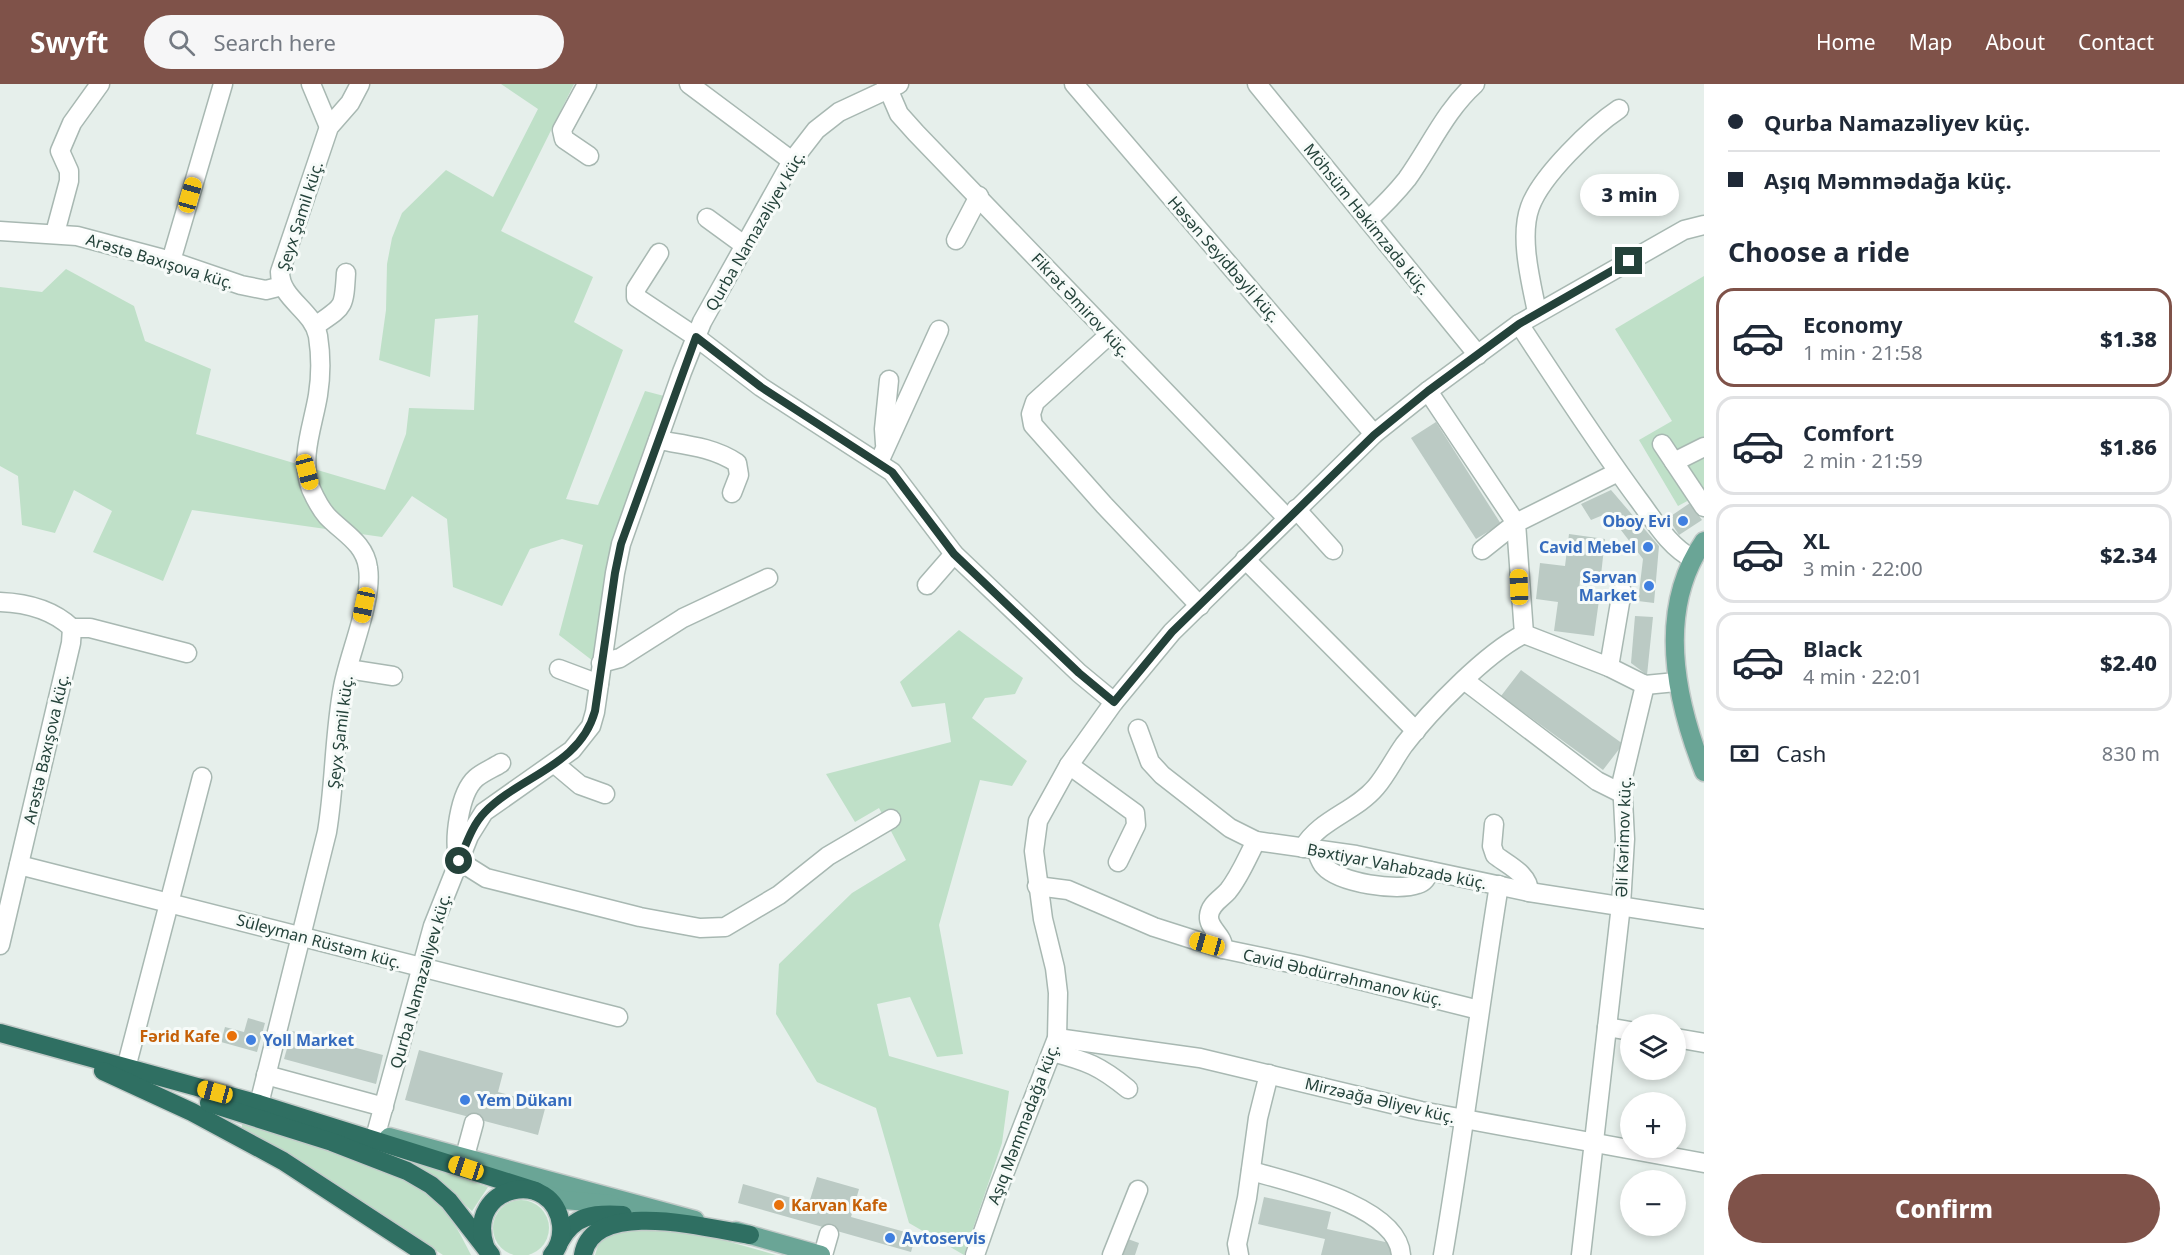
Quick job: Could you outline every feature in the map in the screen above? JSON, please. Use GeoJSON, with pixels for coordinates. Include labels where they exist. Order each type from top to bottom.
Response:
{"type":"FeatureCollection","features":[{"type":"Feature","properties":{"kind":"highway"},"geometry":{"type":"LineString","coordinates":[[3,1034],[259,1104],[536,1191],[555,1206],[560,1217],[556,1250]]}},
{"type":"Feature","properties":{"kind":"highway"},"geometry":{"type":"LineString","coordinates":[[3,1034],[95,1067],[333,1142],[407,1171],[431,1185],[448,1201],[491,1255]]}},
{"type":"Feature","properties":{"kind":"highway"},"geometry":{"type":"LineString","coordinates":[[95,1067],[192,1112],[283,1161],[427,1255]]}},
{"type":"Feature","properties":{"kind":"highway"},"geometry":{"type":"LineString","coordinates":[[491,1255],[485,1246],[481,1228],[485,1211],[492,1201],[513,1190],[536,1191]]}},
{"type":"Feature","properties":{"kind":"highway"},"geometry":{"type":"LineString","coordinates":[[556,1250],[567,1228],[575,1221],[589,1216],[620,1214],[750,1235]]}},
{"type":"Feature","properties":{"kind":"highway"},"geometry":{"type":"LineString","coordinates":[[583,1255],[590,1238],[599,1229],[611,1224],[644,1221],[683,1224]]}},
{"type":"Feature","properties":{"kind":"main road"},"geometry":{"type":"LineString","coordinates":[[1704,540],[1693,559],[1678,608],[1674,658],[1676,682],[1692,742],[1704,772]]}},
{"type":"Feature","properties":{"kind":"main road"},"geometry":{"type":"LineString","coordinates":[[259,1104],[465,1156],[822,1255]]}},
{"type":"Feature","properties":{"kind":"main road"},"geometry":{"type":"LineString","coordinates":[[536,1191],[571,1202],[664,1211]]}},
{"type":"Feature","properties":{"kind":"street"},"geometry":{"type":"LineString","coordinates":[[55,233],[69,181],[69,171],[60,151],[64,136],[100,84]]}},
{"type":"Feature","properties":{"kind":"street"},"geometry":{"type":"LineString","coordinates":[[171,261],[223,84]]}},
{"type":"Feature","properties":{"kind":"street"},"geometry":{"type":"LineString","coordinates":[[311,84],[330,127]]}},
{"type":"Feature","properties":{"kind":"street","name":"Şeyx Şamil küç."},"geometry":{"type":"LineString","coordinates":[[259,1104],[327,832],[333,796],[340,705],[361,616],[369,570],[366,554],[360,546],[327,515],[316,500],[307,472],[310,429],[321,376],[315,326],[282,286],[280,272],[330,127],[350,103],[360,84]]}},
{"type":"Feature","properties":{"kind":"street"},"geometry":{"type":"LineString","coordinates":[[587,84],[562,130],[564,139],[589,156]]}},
{"type":"Feature","properties":{"kind":"street"},"geometry":{"type":"LineString","coordinates":[[689,84],[792,161]]}},
{"type":"Feature","properties":{"kind":"street","name":"Həsən Seyidbəyli küç."},"geometry":{"type":"LineString","coordinates":[[1074,84],[1374,435]]}},
{"type":"Feature","properties":{"kind":"street","name":"Möhsüm Həkimzadə küç."},"geometry":{"type":"LineString","coordinates":[[1257,84],[1478,355]]}},
{"type":"Feature","properties":{"kind":"street"},"geometry":{"type":"LineString","coordinates":[[1368,220],[1389,201],[1407,178],[1438,128],[1475,84]]}},
{"type":"Feature","properties":{"kind":"street","name":"Qurba Namazəliyev küç."},"geometry":{"type":"LineString","coordinates":[[376,1134],[421,968],[440,908],[469,836],[484,812],[555,764],[572,750],[591,726],[621,544],[696,337],[792,161],[816,130],[839,112],[891,85]]}},
{"type":"Feature","properties":{"kind":"street","name":"Fikrət Əmirov küç."},"geometry":{"type":"LineString","coordinates":[[891,85],[899,114],[1109,335],[1292,514],[1333,550]]}},
{"type":"Feature","properties":{"kind":"street"},"geometry":{"type":"LineString","coordinates":[[1537,312],[1526,243],[1530,208],[1540,189],[1582,138],[1619,109]]}},
{"type":"Feature","properties":{"kind":"street"},"geometry":{"type":"LineString","coordinates":[[956,240],[979,196]]}},
{"type":"Feature","properties":{"kind":"street"},"geometry":{"type":"LineString","coordinates":[[707,218],[744,246]]}},
{"type":"Feature","properties":{"kind":"street","name":"Aşıq Məmmədağa küç."},"geometry":{"type":"LineString","coordinates":[[975,1255],[996,1192],[1055,1045],[1058,1001],[1055,968],[1037,886],[1034,851],[1038,821],[1069,765],[1114,702],[1172,632],[1374,435],[1428,391],[1537,312],[1684,230],[1704,225]]}},
{"type":"Feature","properties":{"kind":"street","name":"Arəstə Baxışova küç."},"geometry":{"type":"LineString","coordinates":[[0,231],[55,233],[101,242],[171,261],[249,287],[266,290],[282,286]]}},
{"type":"Feature","properties":{"kind":"street"},"geometry":{"type":"LineString","coordinates":[[659,253],[636,289],[636,297],[696,337],[801,414],[883,455]]}},
{"type":"Feature","properties":{"kind":"street"},"geometry":{"type":"LineString","coordinates":[[315,326],[341,308],[344,301],[346,273]]}},
{"type":"Feature","properties":{"kind":"street"},"geometry":{"type":"LineString","coordinates":[[1519,324],[1618,472],[1670,542],[1693,559]]}},
{"type":"Feature","properties":{"kind":"street"},"geometry":{"type":"LineString","coordinates":[[883,455],[939,330]]}},
{"type":"Feature","properties":{"kind":"street"},"geometry":{"type":"LineString","coordinates":[[1109,335],[1035,402],[1031,414],[1033,425],[1104,506],[1200,606]]}},
{"type":"Feature","properties":{"kind":"street"},"geometry":{"type":"LineString","coordinates":[[889,380],[883,455],[892,472],[954,554],[1079,673],[1114,702]]}},
{"type":"Feature","properties":{"kind":"street"},"geometry":{"type":"LineString","coordinates":[[1428,391],[1516,523],[1524,634]]}},
{"type":"Feature","properties":{"kind":"street"},"geometry":{"type":"LineString","coordinates":[[658,440],[723,453],[737,463],[739,475],[732,493]]}},
{"type":"Feature","properties":{"kind":"street"},"geometry":{"type":"LineString","coordinates":[[1662,444],[1704,507]]}},
{"type":"Feature","properties":{"kind":"street"},"geometry":{"type":"LineString","coordinates":[[1674,462],[1704,447]]}},
{"type":"Feature","properties":{"kind":"street"},"geometry":{"type":"LineString","coordinates":[[1482,550],[1516,523],[1618,472]]}},
{"type":"Feature","properties":{"kind":"street"},"geometry":{"type":"LineString","coordinates":[[927,585],[954,554]]}},
{"type":"Feature","properties":{"kind":"street"},"geometry":{"type":"LineString","coordinates":[[1245,559],[1416,731]]}},
{"type":"Feature","properties":{"kind":"street"},"geometry":{"type":"LineString","coordinates":[[601,663],[620,658],[683,618],[768,578]]}},
{"type":"Feature","properties":{"kind":"street"},"geometry":{"type":"LineString","coordinates":[[1609,667],[1622,591]]}},
{"type":"Feature","properties":{"kind":"street"},"geometry":{"type":"LineString","coordinates":[[0,602],[38,608],[63,620],[72,628],[90,628],[187,653]]}},
{"type":"Feature","properties":{"kind":"street","name":"Arəstə Baxışova küç."},"geometry":{"type":"LineString","coordinates":[[0,945],[71,643],[72,628]]}},
{"type":"Feature","properties":{"kind":"street"},"geometry":{"type":"LineString","coordinates":[[1524,634],[1609,667],[1645,685],[1676,682]]}},
{"type":"Feature","properties":{"kind":"street"},"geometry":{"type":"LineString","coordinates":[[1430,871],[1426,879],[1419,884],[1395,888],[1347,879],[1323,865],[1309,848],[1309,837],[1366,798],[1416,731],[1464,680],[1499,649],[1524,634]]}},
{"type":"Feature","properties":{"kind":"street"},"geometry":{"type":"LineString","coordinates":[[348,669],[393,676]]}},
{"type":"Feature","properties":{"kind":"street"},"geometry":{"type":"LineString","coordinates":[[559,669],[599,684]]}},
{"type":"Feature","properties":{"kind":"street"},"geometry":{"type":"LineString","coordinates":[[1464,680],[1597,781],[1621,793]]}},
{"type":"Feature","properties":{"kind":"street","name":"Əli Kərimov küç."},"geometry":{"type":"LineString","coordinates":[[1581,1255],[1621,905],[1625,839],[1621,793],[1645,685]]}},
{"type":"Feature","properties":{"kind":"street","name":"Bəxtiyar Vahabzadə küç."},"geometry":{"type":"LineString","coordinates":[[1138,729],[1150,762],[1161,775],[1230,828],[1256,841],[1356,855],[1529,892],[1704,919]]}},
{"type":"Feature","properties":{"kind":"street"},"geometry":{"type":"LineString","coordinates":[[501,763],[475,778],[468,788],[456,839],[459,861],[486,878],[629,914],[700,928],[725,927],[779,895],[828,856],[891,819]]}},
{"type":"Feature","properties":{"kind":"street"},"geometry":{"type":"LineString","coordinates":[[555,764],[580,785],[605,794]]}},
{"type":"Feature","properties":{"kind":"street"},"geometry":{"type":"LineString","coordinates":[[1069,765],[1135,813],[1136,825],[1118,862]]}},
{"type":"Feature","properties":{"kind":"street"},"geometry":{"type":"LineString","coordinates":[[126,1068],[202,777]]}},
{"type":"Feature","properties":{"kind":"street"},"geometry":{"type":"LineString","coordinates":[[1494,824],[1492,851],[1524,876],[1529,883],[1529,892]]}},
{"type":"Feature","properties":{"kind":"street"},"geometry":{"type":"LineString","coordinates":[[1223,949],[1224,942],[1211,925],[1209,917],[1212,906],[1236,879],[1256,841]]}},
{"type":"Feature","properties":{"kind":"street","name":"Süleyman Rüstəm küç."},"geometry":{"type":"LineString","coordinates":[[19,865],[618,1017]]}},
{"type":"Feature","properties":{"kind":"street"},"geometry":{"type":"LineString","coordinates":[[1443,1255],[1466,1120],[1479,1010],[1499,885]]}},
{"type":"Feature","properties":{"kind":"street","name":"Cavid Əbdürrəhmanov küç."},"geometry":{"type":"LineString","coordinates":[[1037,886],[1068,890],[1154,927],[1223,949],[1329,972],[1479,1010]]}},
{"type":"Feature","properties":{"kind":"street"},"geometry":{"type":"LineString","coordinates":[[1607,1027],[1620,1029]]}},
{"type":"Feature","properties":{"kind":"street"},"geometry":{"type":"LineString","coordinates":[[1686,1040],[1704,1043]]}},
{"type":"Feature","properties":{"kind":"street"},"geometry":{"type":"LineString","coordinates":[[1055,1045],[1104,1070],[1128,1089]]}},
{"type":"Feature","properties":{"kind":"street","name":"Mirzəağa Əliyev küç."},"geometry":{"type":"LineString","coordinates":[[1055,1045],[1159,1051],[1466,1120],[1704,1163]]}},
{"type":"Feature","properties":{"kind":"street"},"geometry":{"type":"LineString","coordinates":[[1239,1255],[1237,1244],[1251,1171],[1258,1118],[1269,1074]]}},
{"type":"Feature","properties":{"kind":"street"},"geometry":{"type":"LineString","coordinates":[[266,1075],[384,1107]]}},
{"type":"Feature","properties":{"kind":"street"},"geometry":{"type":"LineString","coordinates":[[465,1156],[474,1123]]}},
{"type":"Feature","properties":{"kind":"street"},"geometry":{"type":"LineString","coordinates":[[1251,1171],[1343,1198],[1387,1227],[1397,1237],[1401,1255]]}},
{"type":"Feature","properties":{"kind":"street"},"geometry":{"type":"LineString","coordinates":[[1112,1255],[1138,1190]]}},
{"type":"Feature","properties":{"kind":"street"},"geometry":{"type":"LineString","coordinates":[[822,1255],[829,1234]]}},
{"type":"Feature","properties":{"kind":"green space"},"geometry":{"type":"Polygon","coordinates":[[[501,84],[574,84],[501,231],[593,277],[574,322],[623,350],[566,499],[598,505],[645,391],[664,396],[620,517],[593,661],[559,635],[583,545],[562,539],[530,549],[502,606],[453,587],[447,519],[412,496],[382,537],[192,510],[163,581],[93,552],[112,511],[74,490],[55,533],[22,525],[18,476],[0,466],[0,287],[42,292],[66,269],[134,306],[145,341],[211,369],[196,434],[385,490],[406,434],[409,408],[474,410],[478,315],[435,319],[430,377],[379,360],[386,310],[387,264],[392,238],[402,213],[446,170],[493,197],[538,109],[501,84]]]}},
{"type":"Feature","properties":{"kind":"green space"},"geometry":{"type":"Polygon","coordinates":[[[1704,276],[1704,503],[1691,499],[1678,506],[1639,440],[1672,421],[1615,329],[1704,276]]]}},
{"type":"Feature","properties":{"kind":"green space"},"geometry":{"type":"Polygon","coordinates":[[[959,630],[1023,678],[1015,694],[985,698],[972,718],[1027,761],[1012,786],[980,780],[939,925],[963,1054],[937,1057],[910,997],[877,1004],[889,1056],[1009,1091],[1002,1143],[964,1255],[909,1223],[876,1108],[817,1082],[776,1014],[779,964],[852,893],[906,860],[879,808],[855,822],[826,774],[951,742],[945,703],[912,707],[900,682],[959,630]]]}},
{"type":"Feature","properties":{"kind":"green space"},"geometry":{"type":"Polygon","coordinates":[[[242,1121],[344,1153],[394,1174],[436,1202],[456,1227],[471,1255],[443,1255],[242,1128],[242,1121]]]}},
{"type":"Feature","properties":{"kind":"green space"},"geometry":{"type":"Polygon","coordinates":[[[382,1151],[488,1187],[472,1211],[437,1180],[382,1151]]]}},
{"type":"Feature","properties":{"kind":"green space"},"geometry":{"type":"Polygon","coordinates":[[[521,1200],[532,1202],[541,1208],[547,1217],[549,1228],[547,1239],[541,1248],[532,1254],[521,1256],[510,1254],[501,1248],[495,1239],[493,1228],[495,1217],[501,1208],[510,1202],[521,1200]]]}},
{"type":"Feature","properties":{"kind":"green space"},"geometry":{"type":"Polygon","coordinates":[[[654,1228],[698,1233],[776,1255],[595,1255],[600,1239],[611,1232],[654,1228]]]}},
{"type":"Feature","properties":{"kind":"building"},"geometry":{"type":"Polygon","coordinates":[[[1436,422],[1501,524],[1476,539],[1411,438],[1436,422]]]}},
{"type":"Feature","properties":{"kind":"building"},"geometry":{"type":"Polygon","coordinates":[[[1611,490],[1659,546],[1654,603],[1638,601],[1643,559],[1608,513],[1591,520],[1581,504],[1611,490]]]}},
{"type":"Feature","properties":{"kind":"building"},"geometry":{"type":"Polygon","coordinates":[[[1690,503],[1702,520],[1679,535],[1668,518],[1690,503]]]}},
{"type":"Feature","properties":{"kind":"building"},"geometry":{"type":"Polygon","coordinates":[[[1569,534],[1605,539],[1601,575],[1581,572],[1578,597],[1599,600],[1594,636],[1554,631],[1558,602],[1536,599],[1540,563],[1565,566],[1569,534]]]}},
{"type":"Feature","properties":{"kind":"building"},"geometry":{"type":"Polygon","coordinates":[[[1635,616],[1653,617],[1647,675],[1631,663],[1635,616]]]}},
{"type":"Feature","properties":{"kind":"building"},"geometry":{"type":"Polygon","coordinates":[[[1521,670],[1623,744],[1603,770],[1501,696],[1521,670]]]}},
{"type":"Feature","properties":{"kind":"building"},"geometry":{"type":"Polygon","coordinates":[[[248,1018],[265,1023],[257,1052],[221,1042],[225,1027],[244,1032],[248,1018]]]}},
{"type":"Feature","properties":{"kind":"building"},"geometry":{"type":"Polygon","coordinates":[[[292,1031],[383,1055],[376,1084],[284,1059],[292,1031]]]}},
{"type":"Feature","properties":{"kind":"building"},"geometry":{"type":"Polygon","coordinates":[[[419,1050],[503,1073],[498,1092],[546,1105],[538,1135],[405,1100],[419,1050]]]}},
{"type":"Feature","properties":{"kind":"building"},"geometry":{"type":"Polygon","coordinates":[[[817,1177],[859,1189],[851,1217],[916,1235],[911,1252],[738,1203],[743,1184],[809,1203],[817,1177]]]}},
{"type":"Feature","properties":{"kind":"building"},"geometry":{"type":"Polygon","coordinates":[[[1264,1197],[1331,1212],[1327,1229],[1394,1244],[1391,1255],[1321,1255],[1325,1239],[1258,1224],[1264,1197]]]}},
{"type":"Feature","properties":{"kind":"building"},"geometry":{"type":"Polygon","coordinates":[[[1125,1238],[1139,1243],[1135,1255],[1120,1255],[1125,1238]]]}},
{"type":"Feature","properties":{"kind":"place","name":"Oboy Evi"},"geometry":{"type":"Point","coordinates":[1683,521]}},
{"type":"Feature","properties":{"kind":"place","name":"Cavid Mebel"},"geometry":{"type":"Point","coordinates":[1648,547]}},
{"type":"Feature","properties":{"kind":"place","name":"Sərvan Market"},"geometry":{"type":"Point","coordinates":[1649,586]}},
{"type":"Feature","properties":{"kind":"place","name":"Fərid Kafe"},"geometry":{"type":"Point","coordinates":[232,1036]}},
{"type":"Feature","properties":{"kind":"place","name":"Yoll Market"},"geometry":{"type":"Point","coordinates":[251,1040]}},
{"type":"Feature","properties":{"kind":"place","name":"Yem Dükanı"},"geometry":{"type":"Point","coordinates":[465,1100]}},
{"type":"Feature","properties":{"kind":"place","name":"Karvan Kafe"},"geometry":{"type":"Point","coordinates":[779,1205]}},
{"type":"Feature","properties":{"kind":"place","name":"Avtoservis"},"geometry":{"type":"Point","coordinates":[890,1238]}},
{"type":"Feature","properties":{"kind":"route"},"geometry":{"type":"LineString","coordinates":[[459,861],[469,836],[484,812],[555,764],[572,750],[591,726],[621,544],[696,337],[761,387],[892,472],[954,554],[1079,673],[1114,702],[1172,632],[1374,435],[1428,391],[1519,324],[1629,261]]}}]}
